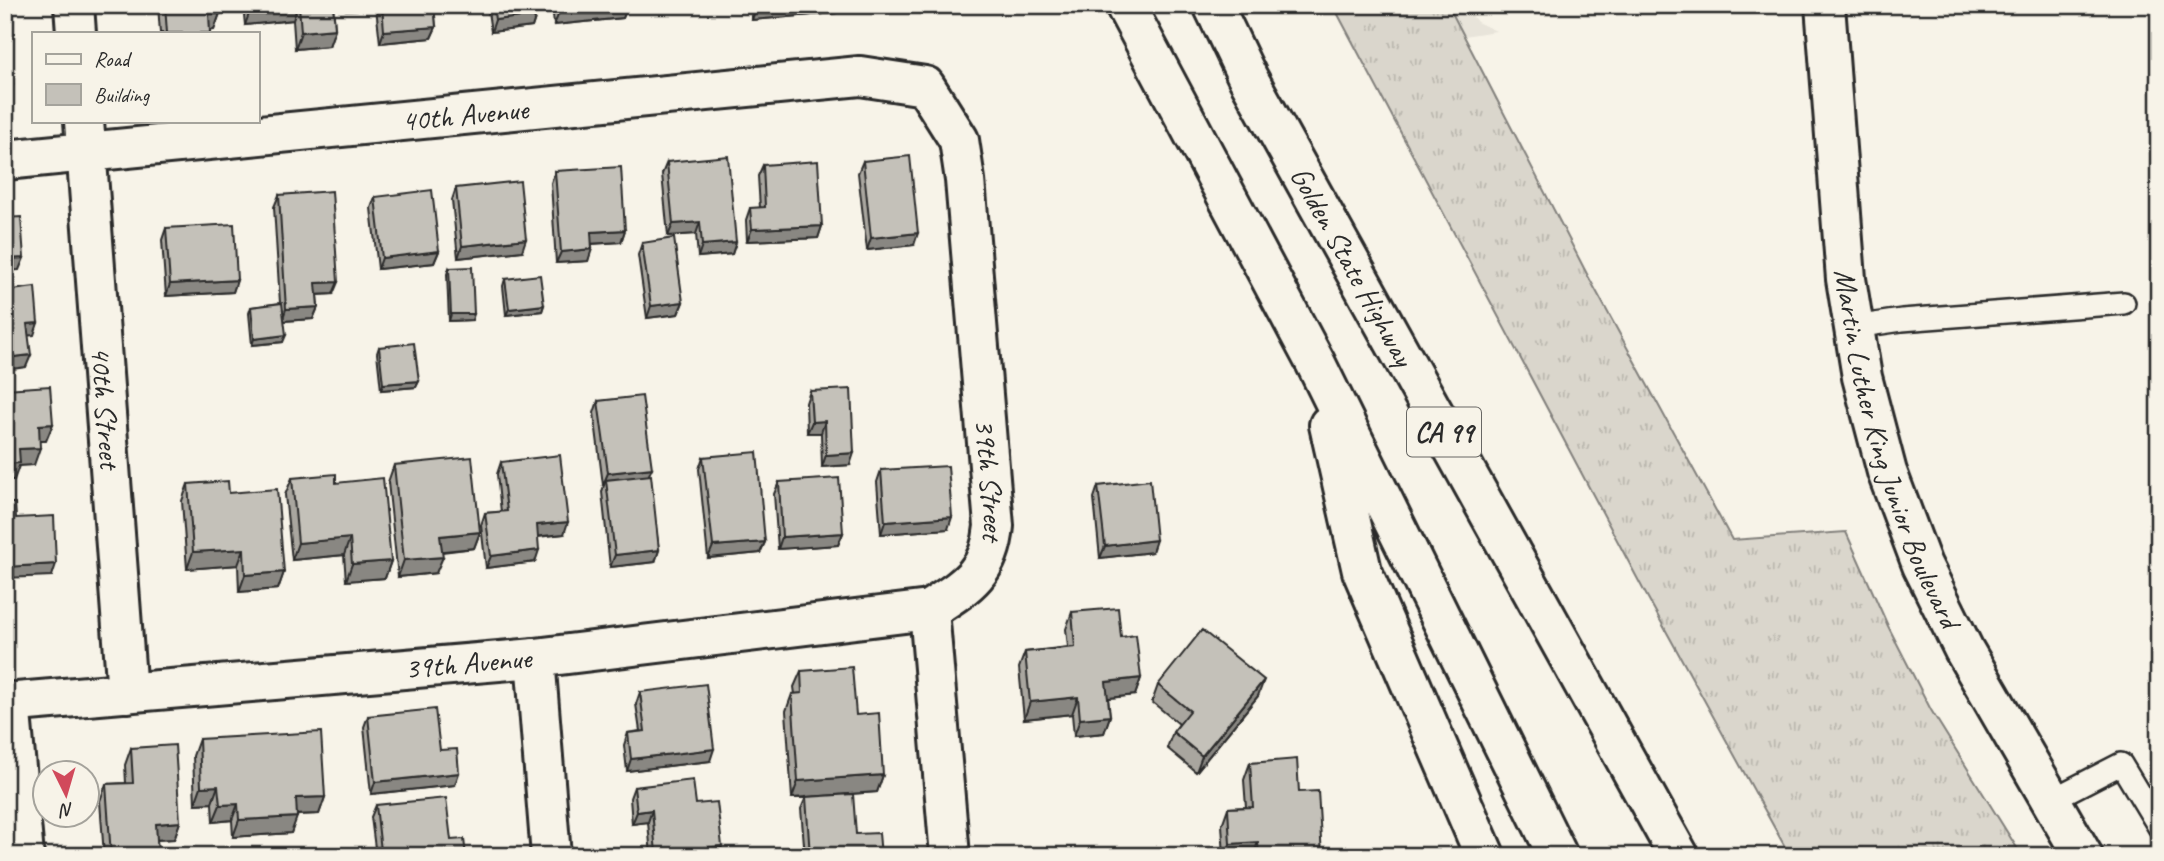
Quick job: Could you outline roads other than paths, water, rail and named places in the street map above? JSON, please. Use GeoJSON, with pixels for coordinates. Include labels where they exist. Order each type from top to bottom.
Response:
{"type":"FeatureCollection","features":[{"type":"Feature","properties":{"kind":"main road"},"geometry":{"type":"LineString","coordinates":[[74,5],[76,32]]}},
{"type":"Feature","properties":{"kind":"main road","name":"CA 99"},"geometry":{"type":"LineString","coordinates":[[1125,5],[1315,362],[1558,856]]}},
{"type":"Feature","properties":{"kind":"main road","name":"Golden State Highway"},"geometry":{"type":"LineString","coordinates":[[1213,5],[1254,90],[1679,856]]}},
{"type":"Feature","properties":{"kind":"main road","name":"Martin Luther King Junior Boulevard"},"geometry":{"type":"LineString","coordinates":[[1825,5],[1846,279],[1862,377],[1887,472],[1922,565],[1964,650],[2082,856]]}},
{"type":"Feature","properties":{"kind":"main road","name":"40th Avenue"},"geometry":{"type":"LineString","coordinates":[[5,160],[85,137],[860,76],[925,86]]}},
{"type":"Feature","properties":{"kind":"main road","name":"39th Street"},"geometry":{"type":"LineString","coordinates":[[925,86],[959,139],[965,180],[994,526],[992,545],[980,571],[960,590],[929,610]]}},
{"type":"Feature","properties":{"kind":"main road","name":"40th Street"},"geometry":{"type":"LineString","coordinates":[[85,137],[127,693]]}},
{"type":"Feature","properties":{"kind":"main road"},"geometry":{"type":"LineString","coordinates":[[1315,362],[1362,571],[1485,856]]}},
{"type":"Feature","properties":{"kind":"main road"},"geometry":{"type":"LineString","coordinates":[[929,610],[950,856]]}},
{"type":"Feature","properties":{"kind":"main road","name":"39th Avenue"},"geometry":{"type":"LineString","coordinates":[[7,703],[535,658],[929,610]]}},
{"type":"Feature","properties":{"kind":"main road"},"geometry":{"type":"LineString","coordinates":[[535,658],[551,856]]}},
{"type":"Feature","properties":{"kind":"main road"},"geometry":{"type":"LineString","coordinates":[[7,703],[24,856]]}},
{"type":"Feature","properties":{"kind":"lane"},"geometry":{"type":"LineString","coordinates":[[1854,327],[1902,320],[2124,303]]}},
{"type":"Feature","properties":{"kind":"lane"},"geometry":{"type":"LineString","coordinates":[[2051,800],[2121,764],[2159,827]]}}]}
